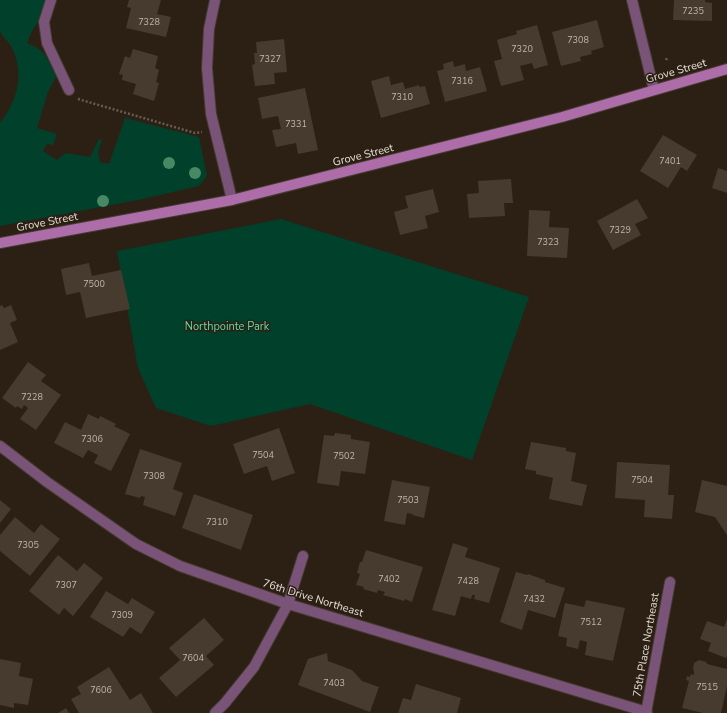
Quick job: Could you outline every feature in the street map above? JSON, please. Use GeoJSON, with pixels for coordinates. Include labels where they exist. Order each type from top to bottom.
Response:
{"type":"FeatureCollection","features":[{"type":"Feature","properties":{"kind":"street"},"geometry":{"type":"LineString","coordinates":[[51,0],[44,22],[47,43],[69,90]]}},
{"type":"Feature","properties":{"kind":"street"},"geometry":{"type":"LineString","coordinates":[[215,0],[209,29],[207,68],[211,114],[232,200]]}},
{"type":"Feature","properties":{"kind":"street"},"geometry":{"type":"LineString","coordinates":[[632,0],[654,90]]}},
{"type":"Feature","properties":{"kind":"street","name":"Grove Street"},"geometry":{"type":"LineString","coordinates":[[0,243],[232,200],[562,117],[727,70]]}},
{"type":"Feature","properties":{"kind":"street","name":"76th Drive Northeast"},"geometry":{"type":"LineString","coordinates":[[0,446],[46,482],[136,544],[180,566],[288,604],[646,712]]}},
{"type":"Feature","properties":{"kind":"street"},"geometry":{"type":"LineString","coordinates":[[215,713],[254,667],[288,604],[303,556]]}},
{"type":"Feature","properties":{"kind":"street","name":"75th Place Northeast"},"geometry":{"type":"LineString","coordinates":[[646,712],[670,582]]}},
{"type":"Feature","properties":{"kind":"path"},"geometry":{"type":"LineString","coordinates":[[69,90],[76,99],[156,123],[195,133],[215,130]]}},
{"type":"Feature","properties":{"kind":"green space"},"geometry":{"type":"Polygon","coordinates":[[[0,0],[46,0],[39,21],[32,31],[27,43],[39,49],[46,56],[56,77],[48,92],[37,128],[57,134],[53,145],[47,144],[43,151],[57,160],[66,153],[90,157],[99,139],[102,140],[98,152],[100,162],[109,164],[125,118],[199,137],[207,176],[199,186],[138,200],[0,226],[0,123],[15,97],[18,68],[11,46],[0,31],[0,0]]]}},
{"type":"Feature","properties":{"kind":"green space","name":"Northpointe Park"},"geometry":{"type":"Polygon","coordinates":[[[281,219],[529,297],[472,460],[310,404],[211,426],[156,408],[138,368],[117,251],[281,219]]]}},
{"type":"Feature","properties":{"kind":"building"},"geometry":{"type":"Polygon","coordinates":[[[129,0],[161,0],[157,14],[171,17],[166,37],[126,28],[131,8],[127,7],[129,0]]]}},
{"type":"Feature","properties":{"kind":"building"},"geometry":{"type":"Polygon","coordinates":[[[674,0],[705,0],[705,2],[712,3],[712,21],[673,20],[674,0]]]}},
{"type":"Feature","properties":{"kind":"building"},"geometry":{"type":"Polygon","coordinates":[[[597,20],[604,47],[591,51],[592,54],[580,57],[581,61],[561,66],[552,32],[597,20]]]}},
{"type":"Feature","properties":{"kind":"building"},"geometry":{"type":"Polygon","coordinates":[[[537,25],[548,65],[534,69],[532,63],[520,66],[524,80],[501,86],[494,61],[502,59],[497,40],[517,34],[516,31],[537,25]]]}},
{"type":"Feature","properties":{"kind":"building"},"geometry":{"type":"Polygon","coordinates":[[[284,39],[287,72],[274,73],[275,84],[255,86],[252,65],[255,64],[254,53],[257,53],[256,42],[284,39]]]}},
{"type":"Feature","properties":{"kind":"building"},"geometry":{"type":"Polygon","coordinates":[[[133,49],[158,56],[155,68],[159,70],[156,82],[159,83],[154,101],[133,94],[136,84],[122,80],[123,75],[119,74],[125,56],[130,58],[133,49]]]}},
{"type":"Feature","properties":{"kind":"building"},"geometry":{"type":"Polygon","coordinates":[[[453,61],[454,67],[465,64],[466,71],[480,67],[487,91],[445,102],[437,71],[444,69],[443,64],[453,61]]]}},
{"type":"Feature","properties":{"kind":"building"},"geometry":{"type":"Polygon","coordinates":[[[389,76],[391,85],[403,82],[405,89],[419,85],[419,87],[425,86],[430,104],[381,118],[371,81],[389,76]]]}},
{"type":"Feature","properties":{"kind":"building"},"geometry":{"type":"Polygon","coordinates":[[[305,88],[318,150],[298,154],[296,143],[276,147],[272,130],[281,129],[278,116],[262,119],[258,98],[305,88]]]}},
{"type":"Feature","properties":{"kind":"building"},"geometry":{"type":"Polygon","coordinates":[[[663,135],[697,155],[687,171],[681,167],[668,188],[640,171],[663,135]]]}},
{"type":"Feature","properties":{"kind":"building"},"geometry":{"type":"Polygon","coordinates":[[[718,168],[727,171],[727,193],[712,188],[718,168]]]}},
{"type":"Feature","properties":{"kind":"building"},"geometry":{"type":"Polygon","coordinates":[[[511,179],[513,203],[504,203],[505,216],[469,218],[467,194],[479,193],[478,181],[511,179]]]}},
{"type":"Feature","properties":{"kind":"building"},"geometry":{"type":"Polygon","coordinates":[[[433,189],[439,212],[425,216],[428,228],[400,235],[394,212],[408,208],[405,196],[433,189]]]}},
{"type":"Feature","properties":{"kind":"building"},"geometry":{"type":"Polygon","coordinates":[[[637,199],[648,218],[635,224],[641,235],[613,250],[597,221],[637,199]]]}},
{"type":"Feature","properties":{"kind":"building"},"geometry":{"type":"Polygon","coordinates":[[[529,210],[550,211],[549,227],[569,228],[567,258],[527,256],[529,210]]]}},
{"type":"Feature","properties":{"kind":"building"},"geometry":{"type":"Polygon","coordinates":[[[89,263],[92,276],[121,270],[130,309],[86,318],[80,292],[66,295],[61,269],[89,263]]]}},
{"type":"Feature","properties":{"kind":"building"},"geometry":{"type":"Polygon","coordinates":[[[2,305],[4,308],[11,305],[17,320],[10,323],[18,342],[0,350],[0,306],[2,305]]]}},
{"type":"Feature","properties":{"kind":"building"},"geometry":{"type":"Polygon","coordinates":[[[28,362],[46,375],[41,381],[61,395],[36,430],[20,419],[28,408],[24,405],[22,409],[17,406],[16,408],[2,398],[28,362]]]}},
{"type":"Feature","properties":{"kind":"building"},"geometry":{"type":"Polygon","coordinates":[[[88,414],[99,419],[100,416],[116,424],[114,426],[130,434],[111,471],[94,463],[98,455],[88,450],[83,458],[54,443],[65,422],[81,430],[88,414]]]}},
{"type":"Feature","properties":{"kind":"building"},"geometry":{"type":"Polygon","coordinates":[[[279,428],[295,473],[272,481],[267,466],[244,474],[233,444],[279,428]]]}},
{"type":"Feature","properties":{"kind":"building"},"geometry":{"type":"Polygon","coordinates":[[[335,433],[351,435],[351,439],[370,442],[365,474],[341,471],[339,486],[317,483],[324,435],[334,436],[335,433]]]}},
{"type":"Feature","properties":{"kind":"building"},"geometry":{"type":"Polygon","coordinates":[[[531,442],[566,448],[566,451],[576,453],[571,481],[587,485],[582,506],[549,499],[553,478],[536,474],[536,471],[525,469],[531,442]]]}},
{"type":"Feature","properties":{"kind":"building"},"geometry":{"type":"Polygon","coordinates":[[[140,449],[182,463],[173,489],[183,493],[175,516],[143,505],[145,497],[141,496],[140,498],[125,494],[140,449]]]}},
{"type":"Feature","properties":{"kind":"building"},"geometry":{"type":"Polygon","coordinates":[[[617,462],[670,465],[668,495],[674,495],[672,519],[644,517],[645,500],[615,498],[617,462]]]}},
{"type":"Feature","properties":{"kind":"building"},"geometry":{"type":"Polygon","coordinates":[[[392,480],[430,487],[424,518],[407,513],[405,525],[384,521],[392,480]]]}},
{"type":"Feature","properties":{"kind":"building"},"geometry":{"type":"Polygon","coordinates":[[[702,480],[727,486],[727,535],[715,517],[695,512],[702,480]]]}},
{"type":"Feature","properties":{"kind":"building"},"geometry":{"type":"Polygon","coordinates":[[[194,494],[253,515],[241,550],[182,528],[194,494]]]}},
{"type":"Feature","properties":{"kind":"building"},"geometry":{"type":"Polygon","coordinates":[[[0,500],[11,509],[0,523],[0,500]]]}},
{"type":"Feature","properties":{"kind":"building"},"geometry":{"type":"Polygon","coordinates":[[[15,517],[34,533],[41,524],[60,539],[30,576],[0,551],[0,535],[15,517]]]}},
{"type":"Feature","properties":{"kind":"building"},"geometry":{"type":"Polygon","coordinates":[[[453,543],[468,548],[465,557],[500,568],[489,603],[474,599],[475,595],[472,595],[471,599],[461,596],[455,616],[432,610],[453,543]]]}},
{"type":"Feature","properties":{"kind":"building"},"geometry":{"type":"Polygon","coordinates":[[[366,550],[423,567],[412,602],[405,599],[404,601],[383,595],[385,592],[378,590],[377,593],[363,589],[364,587],[356,585],[360,574],[357,573],[360,562],[362,562],[366,550]]]}},
{"type":"Feature","properties":{"kind":"building"},"geometry":{"type":"Polygon","coordinates":[[[58,555],[77,571],[84,563],[103,578],[73,616],[64,608],[59,615],[29,591],[58,555]]]}},
{"type":"Feature","properties":{"kind":"building"},"geometry":{"type":"Polygon","coordinates":[[[516,572],[528,574],[545,580],[545,582],[565,588],[555,618],[528,610],[522,630],[500,622],[516,572]]]}},
{"type":"Feature","properties":{"kind":"building"},"geometry":{"type":"Polygon","coordinates":[[[106,591],[128,604],[132,598],[155,612],[141,634],[130,627],[123,637],[90,617],[106,591]]]}},
{"type":"Feature","properties":{"kind":"building"},"geometry":{"type":"Polygon","coordinates":[[[586,600],[625,608],[613,661],[585,655],[587,642],[580,640],[578,649],[566,646],[567,638],[558,636],[565,603],[584,607],[586,600]]]}},
{"type":"Feature","properties":{"kind":"building"},"geometry":{"type":"Polygon","coordinates":[[[204,618],[224,640],[206,656],[214,665],[176,697],[159,678],[180,660],[169,648],[204,618]]]}},
{"type":"Feature","properties":{"kind":"building"},"geometry":{"type":"Polygon","coordinates":[[[727,619],[726,658],[708,651],[711,643],[700,639],[707,621],[724,627],[727,619]]]}},
{"type":"Feature","properties":{"kind":"building"},"geometry":{"type":"Polygon","coordinates":[[[327,653],[328,661],[352,670],[362,681],[379,687],[370,712],[298,685],[308,659],[327,653]]]}},
{"type":"Feature","properties":{"kind":"building"},"geometry":{"type":"Polygon","coordinates":[[[0,659],[21,663],[19,676],[33,679],[28,705],[14,703],[14,708],[0,705],[0,659]]]}},
{"type":"Feature","properties":{"kind":"building"},"geometry":{"type":"Polygon","coordinates":[[[699,660],[706,662],[707,664],[727,669],[727,686],[721,713],[703,713],[682,708],[689,681],[686,680],[687,676],[690,677],[691,674],[694,675],[694,663],[699,660]]]}},
{"type":"Feature","properties":{"kind":"building"},"geometry":{"type":"Polygon","coordinates":[[[109,667],[130,700],[141,693],[153,713],[79,713],[71,699],[81,694],[77,687],[109,667]]]}},
{"type":"Feature","properties":{"kind":"building"},"geometry":{"type":"Polygon","coordinates":[[[416,684],[461,698],[457,713],[398,713],[403,698],[411,700],[416,684]]]}},
{"type":"Feature","properties":{"kind":"building"},"geometry":{"type":"Polygon","coordinates":[[[66,708],[69,713],[58,713],[66,708]]]}}]}
